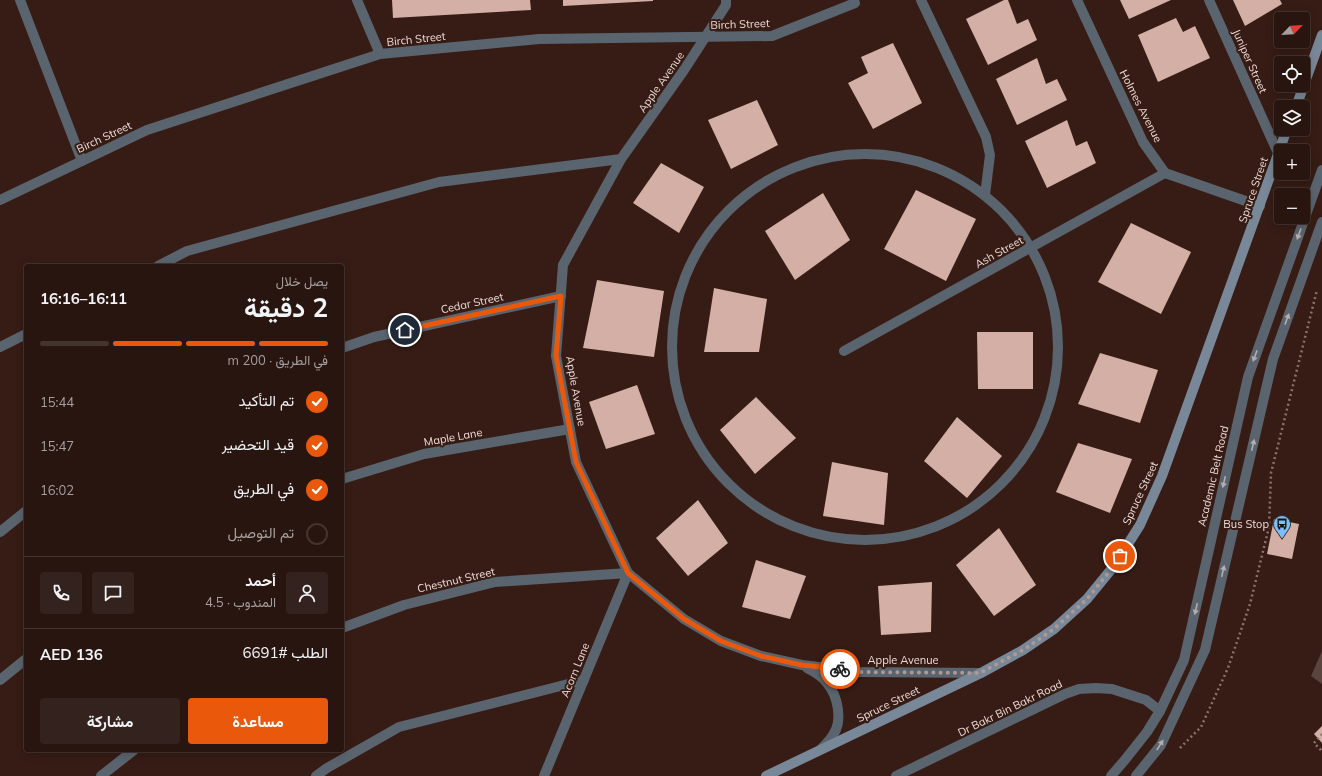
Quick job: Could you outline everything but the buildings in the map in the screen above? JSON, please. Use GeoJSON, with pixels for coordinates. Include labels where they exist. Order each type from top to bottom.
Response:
{"type":"FeatureCollection","features":[{"type":"Feature","properties":{"kind":"main road"},"geometry":{"type":"LineString","coordinates":[[1299,100],[1322,35]]}},
{"type":"Feature","properties":{"kind":"main road","name":"Spruce Street"},"geometry":{"type":"LineString","coordinates":[[766,776],[980,673],[1023,650],[1054,629],[1081,604],[1114,566],[1140,525],[1162,476],[1274,166]]}},
{"type":"Feature","properties":{"kind":"street"},"geometry":{"type":"LineString","coordinates":[[358,0],[380,54]]}},
{"type":"Feature","properties":{"kind":"street","name":"Apple Avenue"},"geometry":{"type":"LineString","coordinates":[[726,0],[726,5],[684,70],[621,159],[563,265],[556,356],[576,462],[628,573],[684,619],[721,641],[761,656],[802,665],[860,672],[980,673]]}},
{"type":"Feature","properties":{"kind":"street"},"geometry":{"type":"LineString","coordinates":[[921,0],[986,137],[990,155],[985,195]]}},
{"type":"Feature","properties":{"kind":"street","name":"Holmes Avenue"},"geometry":{"type":"LineString","coordinates":[[1077,0],[1143,142],[1165,173]]}},
{"type":"Feature","properties":{"kind":"street","name":"Juniper Street"},"geometry":{"type":"LineString","coordinates":[[1209,0],[1274,145]]}},
{"type":"Feature","properties":{"kind":"street"},"geometry":{"type":"LineString","coordinates":[[19,1],[82,161]]}},
{"type":"Feature","properties":{"kind":"street","name":"Birch Street"},"geometry":{"type":"LineString","coordinates":[[0,200],[147,130],[380,54],[539,39],[772,36],[855,4]]}},
{"type":"Feature","properties":{"kind":"street"},"geometry":{"type":"LineString","coordinates":[[879,153],[935,166],[985,195],[1010,219],[1031,248],[1053,301],[1059,358],[1047,414],[1020,465],[979,505],[929,531],[872,542],[816,535],[763,512],[719,475],[688,427],[673,372],[673,314],[691,260],[724,213],[769,178],[822,157],[879,153]]}},
{"type":"Feature","properties":{"kind":"street"},"geometry":{"type":"LineString","coordinates":[[162,264],[187,252],[439,182],[621,159]]}},
{"type":"Feature","properties":{"kind":"street","name":"Academic Belt Road"},"geometry":{"type":"LineString","coordinates":[[1111,776],[1147,732],[1160,711],[1184,660],[1248,377],[1322,170]]}},
{"type":"Feature","properties":{"kind":"street"},"geometry":{"type":"LineString","coordinates":[[1165,173],[1260,206]]}},
{"type":"Feature","properties":{"kind":"street","name":"Ash Street"},"geometry":{"type":"LineString","coordinates":[[844,351],[1165,173]]}},
{"type":"Feature","properties":{"kind":"street"},"geometry":{"type":"LineString","coordinates":[[1136,776],[1161,745],[1205,650],[1273,359],[1322,222]]}},
{"type":"Feature","properties":{"kind":"street","name":"Cedar Street"},"geometry":{"type":"LineString","coordinates":[[344,347],[374,337],[561,296]]}},
{"type":"Feature","properties":{"kind":"street"},"geometry":{"type":"LineString","coordinates":[[0,347],[24,335]]}},
{"type":"Feature","properties":{"kind":"street","name":"Maple Lane"},"geometry":{"type":"LineString","coordinates":[[344,478],[424,454],[570,429]]}},
{"type":"Feature","properties":{"kind":"street"},"geometry":{"type":"LineString","coordinates":[[0,532],[24,514]]}},
{"type":"Feature","properties":{"kind":"street","name":"Chestnut Street"},"geometry":{"type":"LineString","coordinates":[[344,627],[404,605],[495,582],[628,573]]}},
{"type":"Feature","properties":{"kind":"street","name":"Acorn Lane"},"geometry":{"type":"LineString","coordinates":[[544,776],[628,573]]}},
{"type":"Feature","properties":{"kind":"street"},"geometry":{"type":"LineString","coordinates":[[0,680],[24,661]]}},
{"type":"Feature","properties":{"kind":"street","name":"Apple Avenue"},"geometry":{"type":"LineString","coordinates":[[802,665],[817,673],[827,682],[833,691],[838,706],[839,721],[834,735],[820,750]]}},
{"type":"Feature","properties":{"kind":"street"},"geometry":{"type":"LineString","coordinates":[[316,776],[399,727],[584,680]]}},
{"type":"Feature","properties":{"kind":"street","name":"Dr Bakr Bin Bakr Road"},"geometry":{"type":"LineString","coordinates":[[896,776],[1065,694],[1079,689],[1112,689],[1146,700],[1160,711]]}},
{"type":"Feature","properties":{"kind":"street"},"geometry":{"type":"LineString","coordinates":[[101,776],[131,752]]}},
{"type":"Feature","properties":{"kind":"path"},"geometry":{"type":"LineString","coordinates":[[1176,752],[1200,727],[1228,668],[1250,604],[1269,528],[1271,473],[1319,284]]}},
{"type":"Feature","properties":{"kind":"path"},"geometry":{"type":"LineString","coordinates":[[1322,734],[1314,743],[1322,751]]}},
{"type":"Feature","properties":{"kind":"shaded area"},"geometry":{"type":"Polygon","coordinates":[[[1322,651],[1322,684],[1311,676],[1322,651]]]}},
{"type":"Feature","properties":{"kind":"way so far"},"geometry":{"type":"LineString","coordinates":[[840,669],[860,672],[980,673],[1023,650],[1054,629],[1087,599],[1114,566],[1120,556]]}},
{"type":"Feature","properties":{"kind":"place","name":"Bus Stop"},"geometry":{"type":"Point","coordinates":[1282,539]}},
{"type":"Feature","properties":{"kind":"route"},"geometry":{"type":"LineString","coordinates":[[405,330],[561,296],[556,356],[576,462],[628,573],[684,619],[721,641],[761,656],[802,665],[840,669]]}}]}
